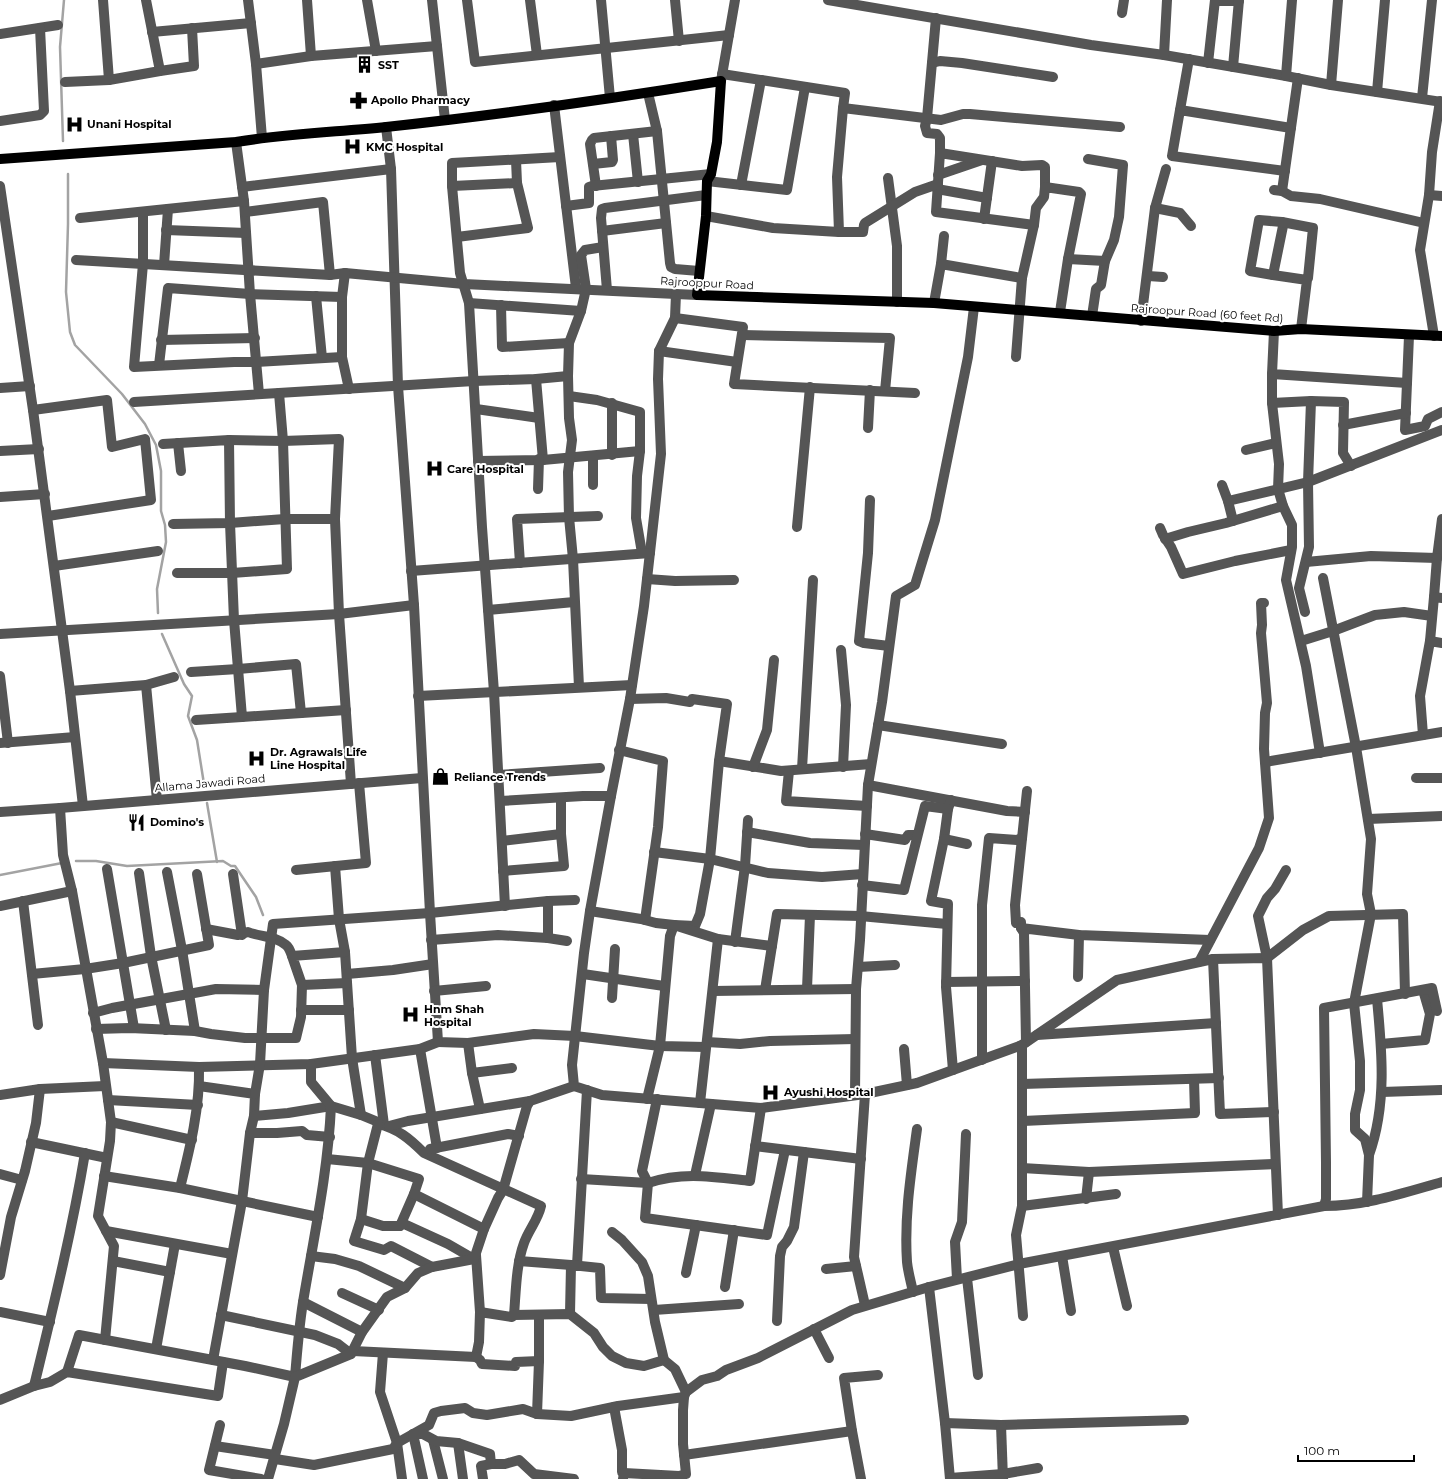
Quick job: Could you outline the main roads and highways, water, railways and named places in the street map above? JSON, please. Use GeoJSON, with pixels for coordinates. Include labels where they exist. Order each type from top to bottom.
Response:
{"type":"FeatureCollection","features":[{"type":"Feature","properties":{"kind":"main road","name":"Rajrooppur Road"},"geometry":{"type":"LineString","coordinates":[[0,159],[236,142],[262,138],[386,127],[648,93],[721,78],[717,142],[706,195],[706,216],[697,295],[934,303],[1018,309]]}},
{"type":"Feature","properties":{"kind":"main road","name":"Rajroopur Road (60 feet Rd)"},"geometry":{"type":"LineString","coordinates":[[1018,309],[1141,321],[1274,331],[1301,329],[1409,336],[1438,336]]}},
{"type":"Feature","properties":{"kind":"waterway"},"geometry":{"type":"LineString","coordinates":[[63,141],[60,47],[64,0]]}},
{"type":"Feature","properties":{"kind":"waterway"},"geometry":{"type":"LineString","coordinates":[[68,174],[66,292],[70,332],[75,345],[122,394],[145,424],[156,445],[161,471],[161,511],[165,525],[166,542],[157,589],[158,613]]}},
{"type":"Feature","properties":{"kind":"waterway"},"geometry":{"type":"LineString","coordinates":[[162,634],[184,684],[192,696],[188,716],[197,740],[204,784]]}},
{"type":"Feature","properties":{"kind":"waterway"},"geometry":{"type":"LineString","coordinates":[[207,803],[217,862]]}},
{"type":"Feature","properties":{"kind":"waterway"},"geometry":{"type":"LineString","coordinates":[[76,861],[96,861],[127,866],[223,861],[231,866],[235,866],[256,897],[263,915]]}},
{"type":"Feature","properties":{"kind":"waterway"},"geometry":{"type":"LineString","coordinates":[[0,875],[62,863]]}},
{"type":"Feature","properties":{"kind":"place","name":"SST"},"geometry":{"type":"Point","coordinates":[365,65]}},
{"type":"Feature","properties":{"kind":"place","name":"Apollo Pharmacy"},"geometry":{"type":"Point","coordinates":[358,100]}},
{"type":"Feature","properties":{"kind":"place","name":"Unani Hospital"},"geometry":{"type":"Point","coordinates":[74,124]}},
{"type":"Feature","properties":{"kind":"place","name":"KMC Hospital"},"geometry":{"type":"Point","coordinates":[353,147]}},
{"type":"Feature","properties":{"kind":"place","name":"Care Hospital"},"geometry":{"type":"Point","coordinates":[434,469]}},
{"type":"Feature","properties":{"kind":"place","name":"Dr. Agrawals Life Line Hospital"},"geometry":{"type":"Point","coordinates":[257,758]}},
{"type":"Feature","properties":{"kind":"place","name":"Reliance Trends"},"geometry":{"type":"Point","coordinates":[441,777]}},
{"type":"Feature","properties":{"kind":"place","name":"Domino's"},"geometry":{"type":"Point","coordinates":[137,822]}},
{"type":"Feature","properties":{"kind":"place","name":"Hnm Shah Hospital"},"geometry":{"type":"Point","coordinates":[411,1015]}},
{"type":"Feature","properties":{"kind":"place","name":"Ayushi Hospital"},"geometry":{"type":"Point","coordinates":[771,1092]}}]}
